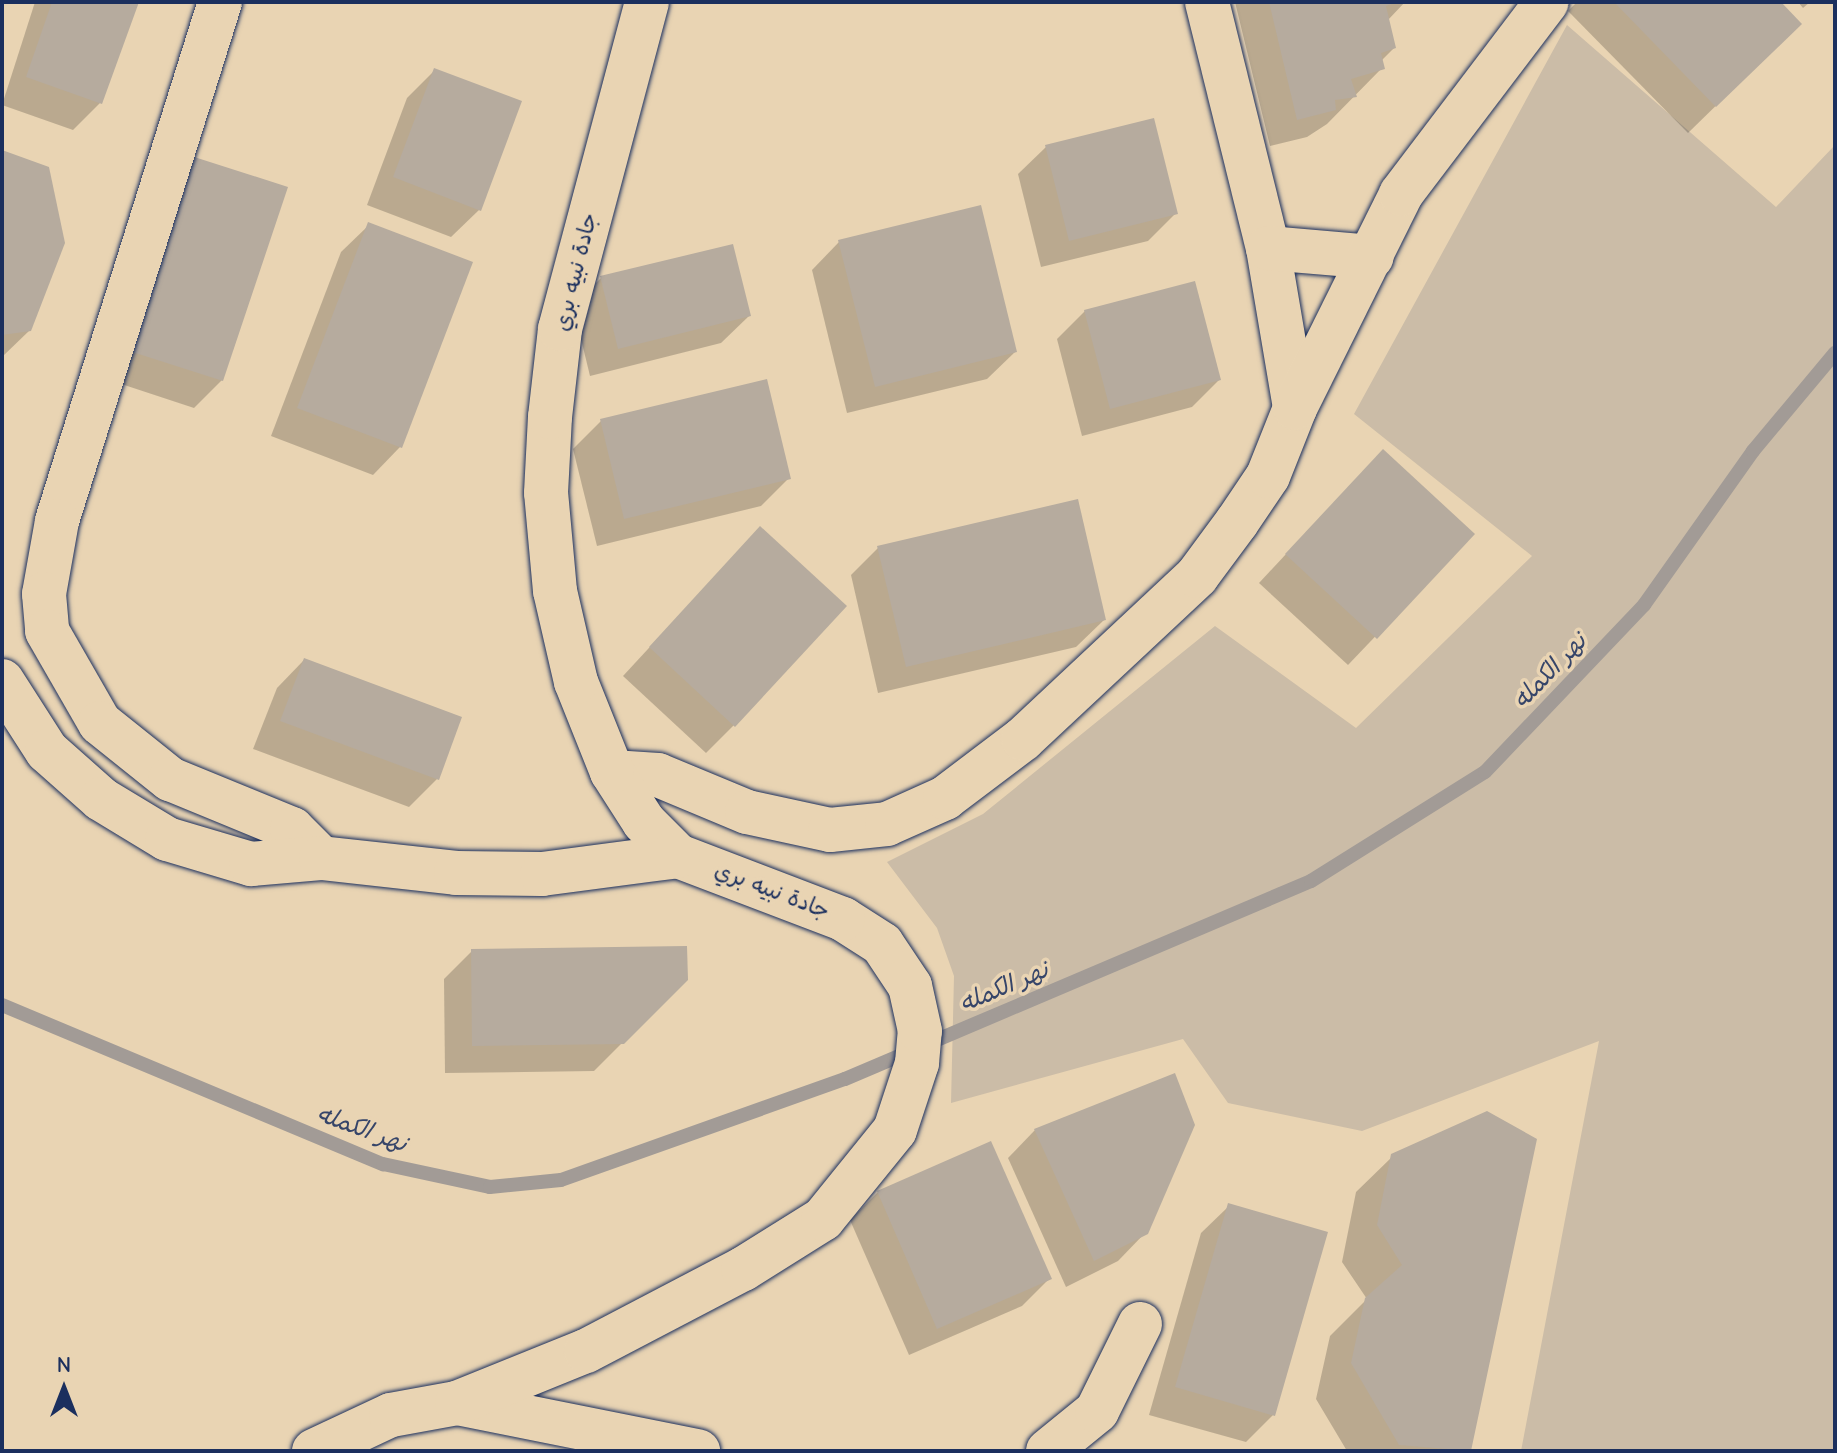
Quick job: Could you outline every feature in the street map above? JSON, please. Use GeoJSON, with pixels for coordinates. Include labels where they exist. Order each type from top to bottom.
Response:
{"type":"FeatureCollection","features":[{"type":"Feature","properties":{"kind":"street"},"geometry":{"type":"LineString","coordinates":[[220,2],[57,521],[44,594],[47,631],[100,723],[170,779],[292,829],[321,858]]}},
{"type":"Feature","properties":{"kind":"street","name":"جادة نبيه بري"},"geometry":{"type":"LineString","coordinates":[[314,1451],[391,1415],[457,1403],[586,1351],[670,1309],[823,1219],[895,1130],[917,1063],[920,1031],[910,986],[882,944],[843,919],[764,885],[678,856],[644,822],[612,772],[576,682],[555,591],[546,493],[560,329],[647,2]]}},
{"type":"Feature","properties":{"kind":"street"},"geometry":{"type":"LineString","coordinates":[[1207,2],[1268,248],[1295,408]]}},
{"type":"Feature","properties":{"kind":"street"},"geometry":{"type":"LineString","coordinates":[[612,772],[658,775],[747,812],[830,830],[887,824],[945,798],[1023,739],[1197,576],[1268,476],[1295,408],[1401,194],[1547,2]]}},
{"type":"Feature","properties":{"kind":"street"},"geometry":{"type":"LineString","coordinates":[[1268,248],[1372,257]]}},
{"type":"Feature","properties":{"kind":"street"},"geometry":{"type":"LineString","coordinates":[[2,681],[47,751],[101,799],[167,839],[251,864],[321,858],[456,873],[542,874],[678,856]]}},
{"type":"Feature","properties":{"kind":"street"},"geometry":{"type":"LineString","coordinates":[[1048,1451],[1097,1411],[1140,1324]]}},
{"type":"Feature","properties":{"kind":"street"},"geometry":{"type":"LineString","coordinates":[[457,1403],[698,1451]]}},
{"type":"Feature","properties":{"kind":"shaded area"},"geometry":{"type":"Polygon","coordinates":[[[1567,25],[1776,207],[1835,145],[1835,1451],[1521,1451],[1599,1041],[1362,1131],[1228,1103],[1183,1039],[951,1103],[954,976],[937,928],[887,862],[983,814],[1215,626],[1356,728],[1532,556],[1354,414],[1567,25]]]}},
{"type":"Feature","properties":{"kind":"building"},"geometry":{"type":"Polygon","coordinates":[[[52,2],[139,2],[102,104],[26,77],[52,2]]]}},
{"type":"Feature","properties":{"kind":"building"},"geometry":{"type":"Polygon","coordinates":[[[1269,2],[1398,2],[1386,6],[1396,48],[1381,53],[1385,69],[1351,79],[1357,97],[1335,100],[1336,110],[1297,120],[1269,2]]]}},
{"type":"Feature","properties":{"kind":"building"},"geometry":{"type":"Polygon","coordinates":[[[1614,2],[1781,2],[1802,24],[1716,107],[1614,2]]]}},
{"type":"Feature","properties":{"kind":"building"},"geometry":{"type":"Polygon","coordinates":[[[434,68],[522,101],[481,211],[393,177],[434,68]]]}},
{"type":"Feature","properties":{"kind":"building"},"geometry":{"type":"Polygon","coordinates":[[[1154,118],[1178,214],[1069,241],[1045,145],[1154,118]]]}},
{"type":"Feature","properties":{"kind":"building"},"geometry":{"type":"Polygon","coordinates":[[[2,150],[49,167],[65,243],[31,331],[2,335],[2,150]]]}},
{"type":"Feature","properties":{"kind":"building"},"geometry":{"type":"Polygon","coordinates":[[[188,155],[288,187],[223,381],[123,349],[188,155]]]}},
{"type":"Feature","properties":{"kind":"building"},"geometry":{"type":"Polygon","coordinates":[[[981,205],[1017,352],[875,387],[838,240],[981,205]]]}},
{"type":"Feature","properties":{"kind":"building"},"geometry":{"type":"Polygon","coordinates":[[[368,222],[473,262],[402,448],[297,408],[368,222]]]}},
{"type":"Feature","properties":{"kind":"building"},"geometry":{"type":"Polygon","coordinates":[[[733,244],[751,316],[618,349],[600,276],[733,244]]]}},
{"type":"Feature","properties":{"kind":"building"},"geometry":{"type":"Polygon","coordinates":[[[1195,281],[1221,380],[1110,409],[1084,310],[1195,281]]]}},
{"type":"Feature","properties":{"kind":"building"},"geometry":{"type":"Polygon","coordinates":[[[767,379],[791,479],[624,519],[600,419],[767,379]]]}},
{"type":"Feature","properties":{"kind":"building"},"geometry":{"type":"Polygon","coordinates":[[[1383,449],[1475,534],[1377,639],[1285,554],[1383,449]]]}},
{"type":"Feature","properties":{"kind":"building"},"geometry":{"type":"Polygon","coordinates":[[[1078,499],[1106,620],[906,667],[877,546],[1078,499]]]}},
{"type":"Feature","properties":{"kind":"building"},"geometry":{"type":"Polygon","coordinates":[[[760,526],[847,606],[735,727],[649,647],[760,526]]]}},
{"type":"Feature","properties":{"kind":"building"},"geometry":{"type":"Polygon","coordinates":[[[304,658],[462,717],[439,780],[280,721],[304,658]]]}},
{"type":"Feature","properties":{"kind":"building"},"geometry":{"type":"Polygon","coordinates":[[[687,946],[688,980],[624,1044],[472,1046],[471,949],[687,946]]]}},
{"type":"Feature","properties":{"kind":"building"},"geometry":{"type":"Polygon","coordinates":[[[1175,1073],[1195,1125],[1148,1234],[1094,1261],[1034,1129],[1175,1073]]]}},
{"type":"Feature","properties":{"kind":"building"},"geometry":{"type":"Polygon","coordinates":[[[1487,1111],[1537,1139],[1471,1451],[1399,1445],[1351,1363],[1365,1298],[1402,1265],[1377,1225],[1391,1154],[1487,1111]]]}},
{"type":"Feature","properties":{"kind":"building"},"geometry":{"type":"Polygon","coordinates":[[[991,1141],[1052,1279],[937,1329],[877,1191],[991,1141]]]}},
{"type":"Feature","properties":{"kind":"building"},"geometry":{"type":"Polygon","coordinates":[[[1228,1203],[1328,1232],[1275,1416],[1175,1387],[1228,1203]]]}},
{"type":"Feature","properties":{"kind":"waterway","name":"نهر الكمله"},"geometry":{"type":"LineString","coordinates":[[2,1005],[383,1164],[490,1187],[561,1180],[845,1079],[1311,881],[1485,772],[1644,605],[1753,451],[1835,353]]}}]}
